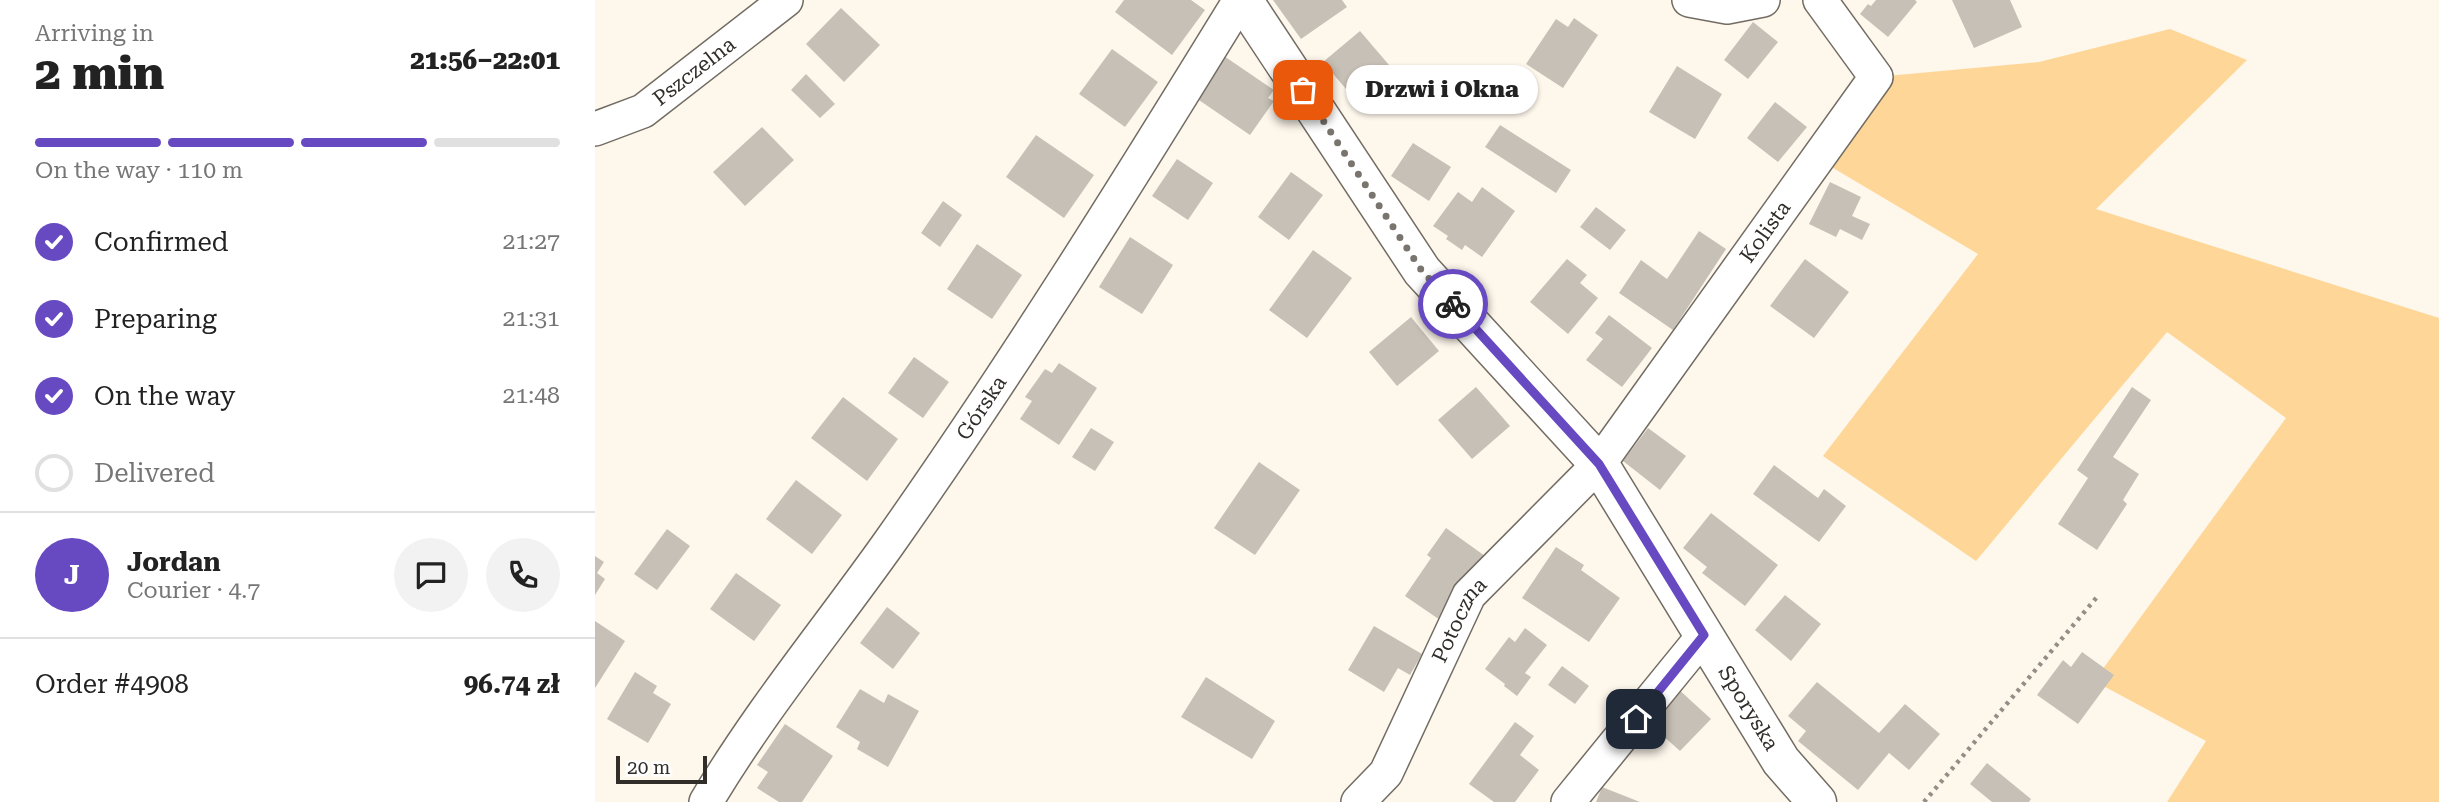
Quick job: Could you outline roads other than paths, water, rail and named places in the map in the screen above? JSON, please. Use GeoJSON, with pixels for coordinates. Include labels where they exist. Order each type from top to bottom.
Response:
{"type":"FeatureCollection","features":[{"type":"Feature","properties":{"kind":"street","name":"Pszczelna"},"geometry":{"type":"LineString","coordinates":[[595,129],[643,111],[786,0]]}},
{"type":"Feature","properties":{"kind":"street","name":"Sporyska"},"geometry":{"type":"LineString","coordinates":[[1242,0],[1422,271],[1599,464],[1781,761],[1817,802]]}},
{"type":"Feature","properties":{"kind":"street","name":"Górska"},"geometry":{"type":"LineString","coordinates":[[706,802],[735,753],[890,542],[1075,267],[1242,0]]}},
{"type":"Feature","properties":{"kind":"street"},"geometry":{"type":"LineString","coordinates":[[1689,0],[1727,7],[1763,0]]}},
{"type":"Feature","properties":{"kind":"street","name":"Kolista"},"geometry":{"type":"LineString","coordinates":[[1599,464],[1876,78],[1820,0]]}},
{"type":"Feature","properties":{"kind":"street","name":"Potoczna"},"geometry":{"type":"LineString","coordinates":[[1358,802],[1386,773],[1469,595],[1599,464]]}},
{"type":"Feature","properties":{"kind":"street"},"geometry":{"type":"LineString","coordinates":[[1568,802],[1704,635]]}},
{"type":"Feature","properties":{"kind":"place","name":"Drzwi i Okna"},"geometry":{"type":"Point","coordinates":[1303,90]}}]}
